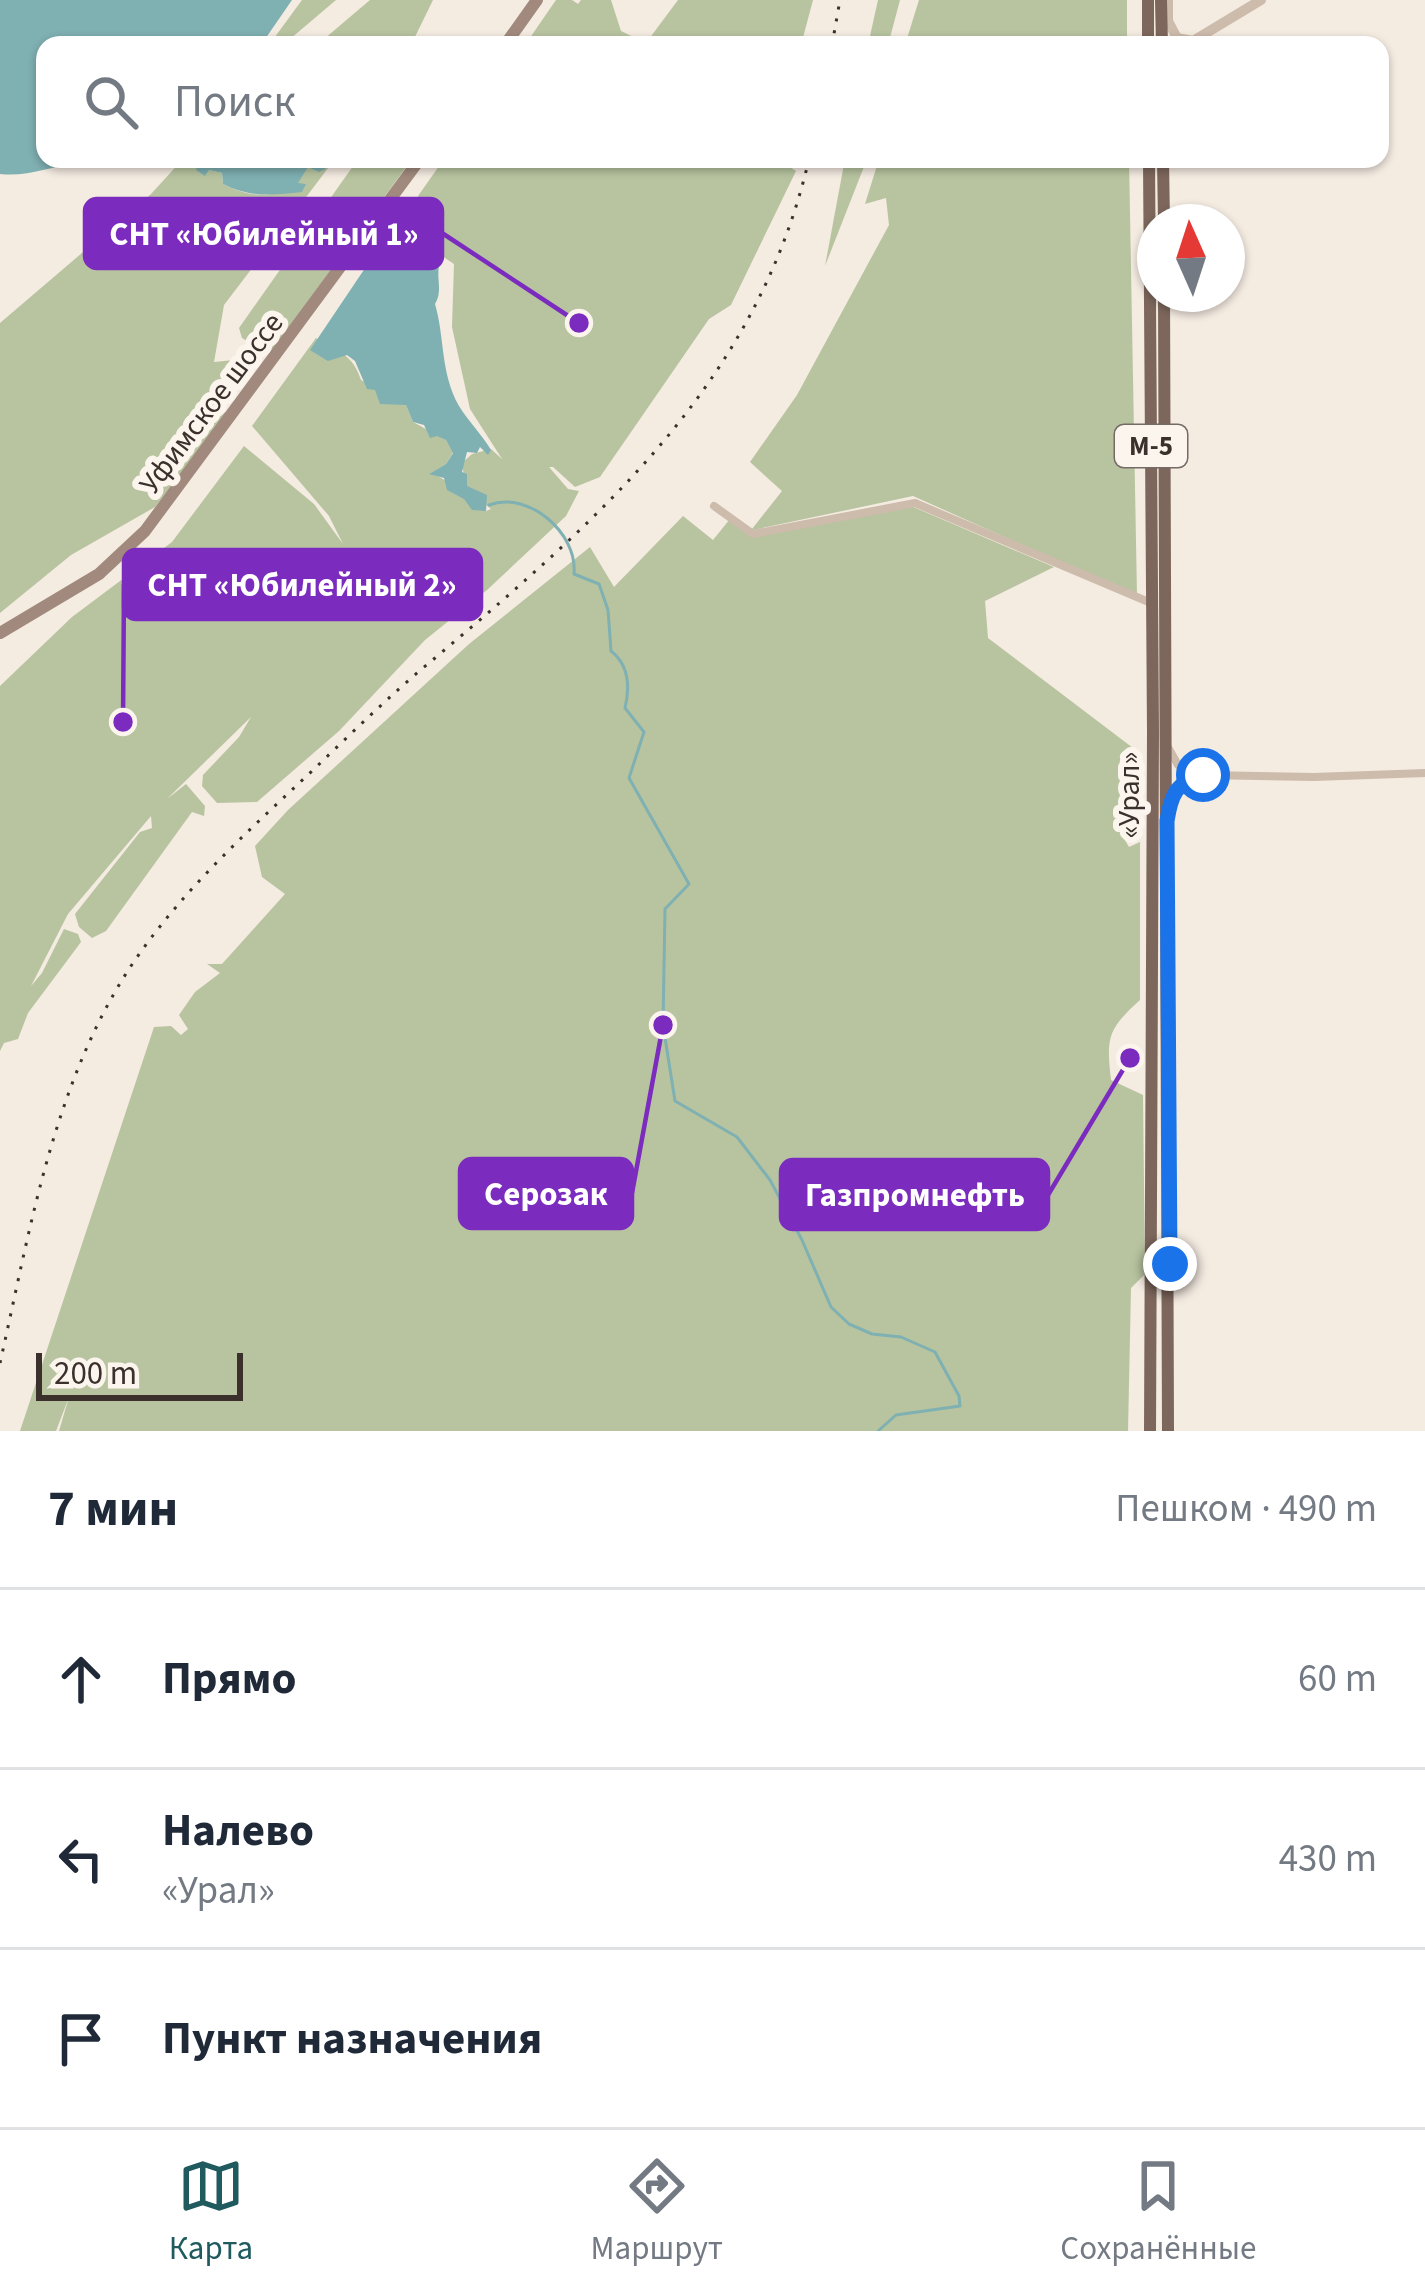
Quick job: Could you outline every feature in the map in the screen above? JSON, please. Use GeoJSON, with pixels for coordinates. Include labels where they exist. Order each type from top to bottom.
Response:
{"type":"FeatureCollection","features":[{"type":"Feature","properties":{"kind":"main road"},"geometry":{"type":"LineString","coordinates":[[511,36],[537,0]]}},
{"type":"Feature","properties":{"kind":"main road"},"geometry":{"type":"LineString","coordinates":[[1145,0],[1145,36]]}},
{"type":"Feature","properties":{"kind":"main road"},"geometry":{"type":"LineString","coordinates":[[1165,0],[1165,36]]}},
{"type":"Feature","properties":{"kind":"main road","name":"Уфимское шоссе"},"geometry":{"type":"LineString","coordinates":[[0,633],[99,574],[145,531],[413,168]]}},
{"type":"Feature","properties":{"kind":"main road","name":"«Урал»"},"geometry":{"type":"LineString","coordinates":[[1149,168],[1153,604],[1150,1431]]}},
{"type":"Feature","properties":{"kind":"main road"},"geometry":{"type":"LineString","coordinates":[[1166,168],[1166,204]]}},
{"type":"Feature","properties":{"kind":"main road","name":"«Урал»"},"geometry":{"type":"LineString","coordinates":[[1164,312],[1168,1431]]}},
{"type":"Feature","properties":{"kind":"street"},"geometry":{"type":"LineString","coordinates":[[1165,0],[1176,36]]}},
{"type":"Feature","properties":{"kind":"street"},"geometry":{"type":"LineString","coordinates":[[1202,36],[1262,0]]}},
{"type":"Feature","properties":{"kind":"street"},"geometry":{"type":"LineString","coordinates":[[1166,36],[1168,21]]}},
{"type":"Feature","properties":{"kind":"street"},"geometry":{"type":"LineString","coordinates":[[1204,36],[1210,32]]}},
{"type":"Feature","properties":{"kind":"street"},"geometry":{"type":"LineString","coordinates":[[714,506],[753,534],[915,503],[1153,604]]}},
{"type":"Feature","properties":{"kind":"street"},"geometry":{"type":"LineString","coordinates":[[1166,742],[1178,765],[1203,775]]}},
{"type":"Feature","properties":{"kind":"street"},"geometry":{"type":"LineString","coordinates":[[1167,821],[1175,790],[1189,778],[1203,775],[1314,778],[1425,773]]}},
{"type":"Feature","properties":{"kind":"green space"},"geometry":{"type":"Polygon","coordinates":[[[302,0],[336,0],[294,36],[276,36],[302,0]]]}},
{"type":"Feature","properties":{"kind":"green space"},"geometry":{"type":"Polygon","coordinates":[[[370,0],[433,0],[415,36],[328,36],[370,0]]]}},
{"type":"Feature","properties":{"kind":"green space"},"geometry":{"type":"Polygon","coordinates":[[[556,0],[578,4],[581,0],[611,0],[621,31],[631,36],[531,36],[556,0]]]}},
{"type":"Feature","properties":{"kind":"green space"},"geometry":{"type":"Polygon","coordinates":[[[678,0],[813,0],[803,36],[651,36],[678,0]]]}},
{"type":"Feature","properties":{"kind":"green space"},"geometry":{"type":"Polygon","coordinates":[[[878,0],[900,0],[890,36],[870,36],[878,0]]]}},
{"type":"Feature","properties":{"kind":"green space"},"geometry":{"type":"Polygon","coordinates":[[[919,0],[1127,0],[1127,36],[908,36],[919,0]]]}},
{"type":"Feature","properties":{"kind":"green space"},"geometry":{"type":"Polygon","coordinates":[[[175,168],[200,168],[205,175],[209,170],[222,173],[223,184],[259,195],[290,186],[307,168],[328,168],[224,305],[214,362],[234,360],[245,379],[215,415],[230,411],[155,507],[71,555],[0,613],[0,323],[151,194],[175,168]]]}},
{"type":"Feature","properties":{"kind":"green space"},"geometry":{"type":"Polygon","coordinates":[[[352,168],[405,168],[269,354],[242,338],[239,328],[352,168]]]}},
{"type":"Feature","properties":{"kind":"green space"},"geometry":{"type":"Polygon","coordinates":[[[438,168],[796,171],[731,305],[709,319],[600,477],[575,487],[549,467],[568,489],[579,491],[566,516],[425,640],[339,731],[257,802],[217,803],[202,786],[203,775],[251,717],[167,799],[186,784],[205,806],[204,816],[192,812],[106,931],[92,938],[79,927],[75,914],[140,832],[152,828],[151,816],[68,914],[31,986],[64,929],[78,934],[81,942],[28,1013],[18,1039],[4,1043],[0,1051],[0,686],[72,617],[172,542],[244,446],[314,504],[343,544],[329,516],[252,426],[316,338],[349,359],[361,380],[406,405],[413,422],[446,440],[453,452],[446,464],[431,473],[486,511],[491,509],[466,489],[462,463],[472,454],[491,449],[502,459],[470,409],[452,327],[454,264],[433,250],[439,225],[418,196],[438,168]]]}},
{"type":"Feature","properties":{"kind":"green space"},"geometry":{"type":"Polygon","coordinates":[[[843,168],[863,168],[825,266],[843,168]]]}},
{"type":"Feature","properties":{"kind":"green space"},"geometry":{"type":"Polygon","coordinates":[[[876,168],[1129,168],[1137,596],[913,496],[753,530],[911,506],[1054,567],[985,601],[988,638],[1137,751],[1138,811],[1122,835],[1129,847],[1140,842],[1140,1000],[1115,1027],[1109,1053],[1111,1080],[1143,1095],[1145,1274],[1131,1288],[1128,1431],[59,1431],[69,1397],[56,1431],[20,1431],[154,1027],[171,1026],[181,1035],[188,1029],[179,1015],[195,992],[220,973],[207,964],[222,964],[285,894],[262,877],[255,846],[469,644],[590,547],[614,587],[683,516],[713,540],[730,519],[752,529],[782,491],[750,462],[797,395],[889,225],[886,198],[865,204],[876,168]]]}},
{"type":"Feature","properties":{"kind":"water"},"geometry":{"type":"Polygon","coordinates":[[[0,0],[292,0],[267,36],[36,36],[36,168],[53,168],[0,174],[0,0]]]}},
{"type":"Feature","properties":{"kind":"water"},"geometry":{"type":"Polygon","coordinates":[[[307,168],[298,183],[306,184],[302,192],[271,194],[233,188],[223,184],[222,173],[209,170],[205,176],[196,170],[307,168]]]}},
{"type":"Feature","properties":{"kind":"water"},"geometry":{"type":"Polygon","coordinates":[[[418,198],[425,224],[420,230],[424,255],[437,255],[441,260],[435,304],[449,380],[459,406],[491,450],[488,455],[480,447],[477,453],[467,452],[462,472],[467,474],[467,486],[487,495],[486,511],[472,510],[447,490],[444,478],[429,474],[446,464],[453,453],[446,440],[430,438],[424,425],[413,422],[406,405],[380,404],[375,390],[367,389],[355,361],[347,355],[328,361],[310,350],[398,226],[397,217],[405,217],[418,198]]]}},
{"type":"Feature","properties":{"kind":"waterway"},"geometry":{"type":"LineString","coordinates":[[489,505],[519,504],[548,518],[568,544],[574,574],[599,584],[608,610],[611,651],[627,677],[625,708],[644,732],[629,778],[689,884],[665,909],[663,1025],[675,1101],[737,1137],[770,1180],[831,1307],[849,1324],[872,1334],[901,1337],[935,1352],[959,1396],[960,1406],[896,1415],[878,1431]]}},
{"type":"Feature","properties":{"kind":"railway"},"geometry":{"type":"LineString","coordinates":[[834,36],[840,0]]}},
{"type":"Feature","properties":{"kind":"railway"},"geometry":{"type":"LineString","coordinates":[[0,1363],[35,1207],[65,1104],[107,1006],[135,960],[231,848],[399,689],[557,551],[666,439],[712,377],[752,311],[785,239],[806,168]]}},
{"type":"Feature","properties":{"kind":"place","name":"СНТ «Юбилейный 1»"},"geometry":{"type":"Point","coordinates":[579,323]}},
{"type":"Feature","properties":{"kind":"place","name":"СНТ «Юбилейный 2»"},"geometry":{"type":"Point","coordinates":[123,722]}},
{"type":"Feature","properties":{"kind":"place","name":"Серозак"},"geometry":{"type":"Point","coordinates":[663,1025]}},
{"type":"Feature","properties":{"kind":"place","name":"Газпромнефть"},"geometry":{"type":"Point","coordinates":[1130,1058]}},
{"type":"Feature","properties":{"kind":"route"},"geometry":{"type":"LineString","coordinates":[[1170,1264],[1167,821],[1175,790],[1189,778],[1203,775]]}}]}
